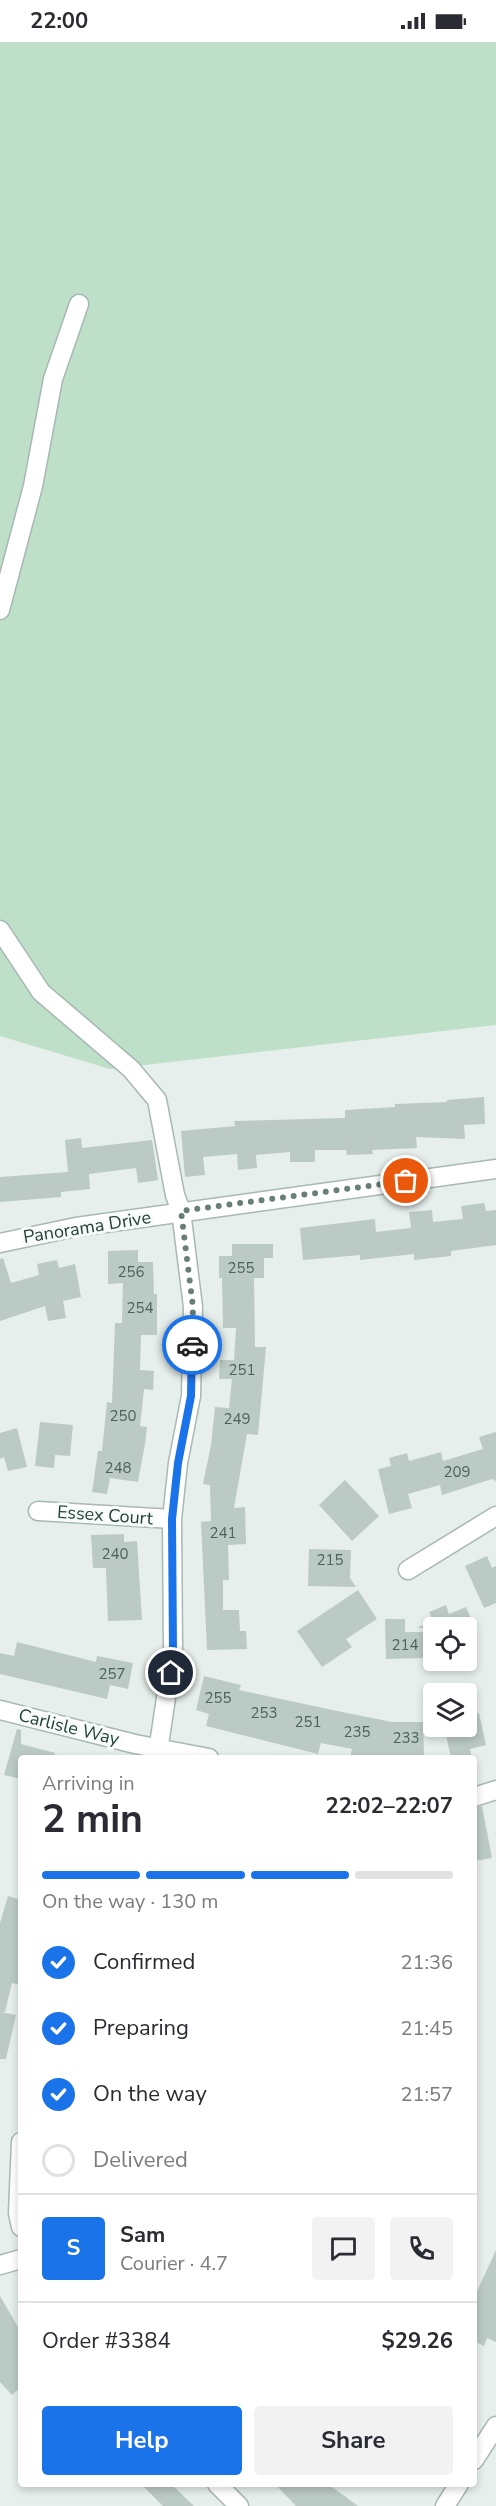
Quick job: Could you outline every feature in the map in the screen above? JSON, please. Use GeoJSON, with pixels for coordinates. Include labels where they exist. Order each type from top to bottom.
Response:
{"type":"FeatureCollection","features":[{"type":"Feature","properties":{"kind":"street"},"geometry":{"type":"LineString","coordinates":[[0,610],[31,495],[53,379],[78,304]]}},
{"type":"Feature","properties":{"kind":"street"},"geometry":{"type":"LineString","coordinates":[[0,930],[41,992],[131,1069],[157,1100],[175,1195],[181,1211],[193,1307],[191,1396],[178,1463],[172,1519],[173,1651],[158,1753]]}},
{"type":"Feature","properties":{"kind":"street","name":"Panorama Drive"},"geometry":{"type":"LineString","coordinates":[[0,1243],[76,1227],[181,1211],[496,1169]]}},
{"type":"Feature","properties":{"kind":"street","name":"Essex Court"},"geometry":{"type":"LineString","coordinates":[[38,1511],[172,1519]]}},
{"type":"Feature","properties":{"kind":"street"},"geometry":{"type":"LineString","coordinates":[[408,1570],[496,1516]]}},
{"type":"Feature","properties":{"kind":"street","name":"Carlisle Way"},"geometry":{"type":"LineString","coordinates":[[0,1710],[158,1753],[178,1755]]}},
{"type":"Feature","properties":{"kind":"street"},"geometry":{"type":"LineString","coordinates":[[477,1796],[496,1790]]}},
{"type":"Feature","properties":{"kind":"street"},"geometry":{"type":"LineString","coordinates":[[0,2265],[18,2260]]}},
{"type":"Feature","properties":{"kind":"street"},"geometry":{"type":"LineString","coordinates":[[477,2455],[496,2426]]}},
{"type":"Feature","properties":{"kind":"street"},"geometry":{"type":"LineString","coordinates":[[220,2487],[239,2506]]}},
{"type":"Feature","properties":{"kind":"street"},"geometry":{"type":"LineString","coordinates":[[445,2506],[457,2487]]}},
{"type":"Feature","properties":{"kind":"green space"},"geometry":{"type":"Polygon","coordinates":[[[0,42],[496,42],[496,1025],[110,1069],[0,1036],[0,42]]]}},
{"type":"Feature","properties":{"kind":"building"},"geometry":{"type":"Polygon","coordinates":[[[484,1097],[485,1124],[464,1125],[465,1139],[416,1137],[417,1148],[372,1150],[373,1154],[347,1155],[346,1150],[315,1150],[315,1162],[290,1162],[290,1152],[256,1155],[257,1168],[238,1170],[237,1154],[203,1157],[205,1175],[185,1177],[181,1131],[235,1126],[234,1121],[345,1118],[345,1110],[484,1097]]]}},
{"type":"Feature","properties":{"kind":"building"},"geometry":{"type":"Polygon","coordinates":[[[81,1138],[82,1148],[152,1140],[158,1180],[138,1183],[136,1168],[89,1174],[90,1189],[61,1192],[61,1197],[0,1202],[0,1177],[68,1172],[65,1140],[81,1138]]]}},
{"type":"Feature","properties":{"kind":"building"},"geometry":{"type":"Polygon","coordinates":[[[484,1203],[486,1211],[496,1210],[496,1245],[451,1251],[451,1256],[414,1260],[414,1254],[360,1260],[360,1255],[303,1260],[300,1228],[375,1219],[376,1232],[411,1228],[409,1212],[432,1210],[433,1222],[463,1219],[461,1206],[484,1203]]]}},
{"type":"Feature","properties":{"kind":"building"},"geometry":{"type":"Polygon","coordinates":[[[232,1244],[273,1244],[273,1258],[264,1258],[264,1278],[254,1278],[255,1347],[266,1347],[258,1435],[247,1434],[234,1508],[245,1507],[246,1544],[228,1545],[229,1580],[223,1580],[223,1610],[239,1610],[240,1631],[246,1631],[247,1649],[207,1650],[201,1522],[211,1521],[210,1485],[203,1484],[211,1445],[215,1407],[229,1408],[232,1379],[219,1379],[220,1360],[234,1360],[236,1328],[223,1328],[219,1256],[232,1256],[232,1244]]]}},
{"type":"Feature","properties":{"kind":"building"},"geometry":{"type":"Polygon","coordinates":[[[138,1250],[138,1262],[153,1262],[154,1294],[157,1294],[157,1335],[141,1335],[140,1370],[154,1371],[153,1390],[144,1389],[140,1426],[147,1427],[138,1482],[110,1478],[107,1494],[92,1492],[98,1451],[102,1451],[107,1402],[112,1403],[115,1323],[122,1323],[123,1283],[108,1284],[108,1251],[138,1250]]]}},
{"type":"Feature","properties":{"kind":"building"},"geometry":{"type":"Polygon","coordinates":[[[3,1258],[11,1283],[39,1275],[37,1264],[57,1260],[59,1268],[75,1264],[81,1297],[63,1301],[66,1318],[48,1321],[45,1306],[0,1321],[0,1259],[3,1258]]]}},
{"type":"Feature","properties":{"kind":"building"},"geometry":{"type":"Polygon","coordinates":[[[40,1422],[73,1425],[70,1456],[55,1455],[54,1468],[35,1466],[40,1422]]]}},
{"type":"Feature","properties":{"kind":"building"},"geometry":{"type":"Polygon","coordinates":[[[17,1428],[27,1467],[8,1471],[4,1457],[0,1459],[0,1433],[17,1428]]]}},
{"type":"Feature","properties":{"kind":"building"},"geometry":{"type":"Polygon","coordinates":[[[496,1432],[496,1481],[492,1479],[442,1495],[440,1485],[408,1494],[412,1508],[389,1514],[378,1469],[391,1466],[389,1458],[407,1453],[409,1461],[441,1452],[443,1461],[483,1449],[479,1437],[496,1432]]]}},
{"type":"Feature","properties":{"kind":"building"},"geometry":{"type":"Polygon","coordinates":[[[345,1480],[379,1516],[352,1541],[319,1505],[345,1480]]]}},
{"type":"Feature","properties":{"kind":"building"},"geometry":{"type":"Polygon","coordinates":[[[124,1534],[124,1542],[137,1541],[142,1620],[108,1621],[106,1568],[93,1568],[91,1535],[124,1534]]]}},
{"type":"Feature","properties":{"kind":"building"},"geometry":{"type":"Polygon","coordinates":[[[309,1549],[351,1550],[350,1578],[356,1587],[308,1586],[309,1549]]]}},
{"type":"Feature","properties":{"kind":"building"},"geometry":{"type":"Polygon","coordinates":[[[487,1556],[492,1568],[496,1566],[496,1603],[484,1608],[465,1566],[487,1556]]]}},
{"type":"Feature","properties":{"kind":"building"},"geometry":{"type":"Polygon","coordinates":[[[358,1590],[377,1619],[346,1639],[352,1647],[322,1667],[297,1631],[358,1590]]]}},
{"type":"Feature","properties":{"kind":"building"},"geometry":{"type":"Polygon","coordinates":[[[446,1605],[449,1614],[466,1607],[470,1617],[431,1617],[429,1612],[446,1605]]]}},
{"type":"Feature","properties":{"kind":"building"},"geometry":{"type":"Polygon","coordinates":[[[385,1619],[405,1619],[405,1632],[423,1632],[423,1658],[386,1659],[385,1619]]]}},
{"type":"Feature","properties":{"kind":"building"},"geometry":{"type":"Polygon","coordinates":[[[17,1642],[96,1662],[97,1656],[133,1663],[128,1689],[110,1685],[107,1699],[0,1674],[0,1653],[14,1656],[17,1642]]]}},
{"type":"Feature","properties":{"kind":"building"},"geometry":{"type":"Polygon","coordinates":[[[204,1676],[241,1685],[239,1690],[342,1712],[392,1722],[423,1722],[424,1755],[351,1755],[352,1749],[321,1743],[318,1754],[206,1726],[209,1714],[196,1710],[204,1676]]]}},
{"type":"Feature","properties":{"kind":"building"},"geometry":{"type":"Polygon","coordinates":[[[477,1713],[479,1713],[486,1745],[470,1749],[471,1755],[450,1755],[446,1737],[477,1737],[477,1713]]]}},
{"type":"Feature","properties":{"kind":"building"},"geometry":{"type":"Polygon","coordinates":[[[17,1729],[21,1730],[21,1744],[55,1753],[55,1755],[18,1755],[18,1778],[4,1775],[17,1729]]]}},
{"type":"Feature","properties":{"kind":"building"},"geometry":{"type":"Polygon","coordinates":[[[482,1806],[492,1858],[477,1860],[477,1807],[482,1806]]]}},
{"type":"Feature","properties":{"kind":"building"},"geometry":{"type":"Polygon","coordinates":[[[8,1896],[18,1899],[18,1984],[12,1983],[5,2012],[1,2012],[16,2015],[6,2059],[0,2059],[0,1923],[8,1896]]]}},
{"type":"Feature","properties":{"kind":"building"},"geometry":{"type":"Polygon","coordinates":[[[496,2250],[496,2342],[487,2338],[484,2346],[477,2342],[477,2291],[496,2250]]]}},
{"type":"Feature","properties":{"kind":"building"},"geometry":{"type":"Polygon","coordinates":[[[0,2296],[18,2327],[18,2390],[12,2395],[0,2382],[0,2296]]]}},
{"type":"Feature","properties":{"kind":"building"},"geometry":{"type":"Polygon","coordinates":[[[144,2487],[174,2487],[194,2506],[163,2506],[144,2487]]]}},
{"type":"Feature","properties":{"kind":"building"},"geometry":{"type":"Polygon","coordinates":[[[278,2487],[332,2487],[358,2506],[296,2506],[278,2487]]]}},
{"type":"Feature","properties":{"kind":"way so far"},"geometry":{"type":"LineString","coordinates":[[192,1345],[193,1307],[181,1211],[406,1181]]}},
{"type":"Feature","properties":{"kind":"route"},"geometry":{"type":"LineString","coordinates":[[171,1673],[173,1651],[172,1519],[178,1463],[191,1396],[192,1345]]}}]}
